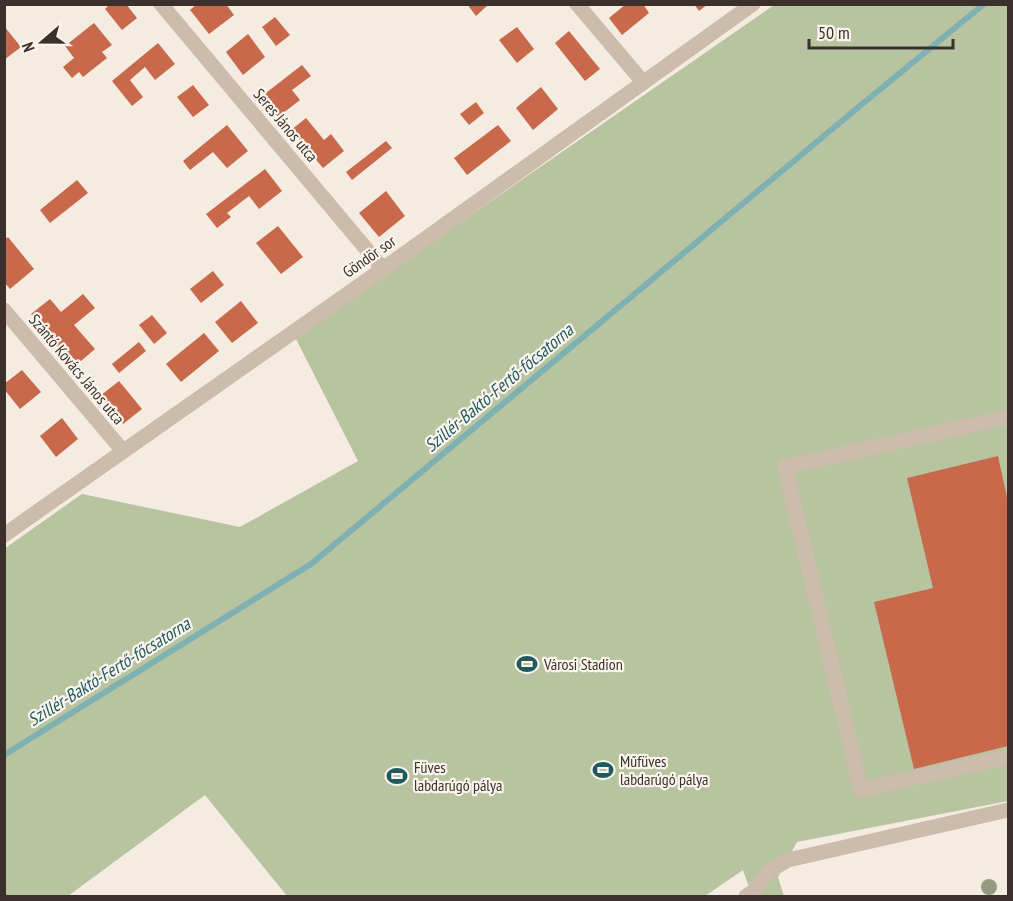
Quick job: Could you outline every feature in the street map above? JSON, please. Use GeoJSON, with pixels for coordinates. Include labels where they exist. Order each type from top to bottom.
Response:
{"type":"FeatureCollection","features":[{"type":"Feature","properties":{"kind":"street","name":"Seres János utca"},"geometry":{"type":"LineString","coordinates":[[161,4],[383,269]]}},
{"type":"Feature","properties":{"kind":"street"},"geometry":{"type":"LineString","coordinates":[[577,4],[643,82]]}},
{"type":"Feature","properties":{"kind":"street","name":"Göndör sor"},"geometry":{"type":"LineString","coordinates":[[4,535],[383,269],[753,4]]}},
{"type":"Feature","properties":{"kind":"street","name":"Szántó Kovács János utca"},"geometry":{"type":"LineString","coordinates":[[4,310],[123,451]]}},
{"type":"Feature","properties":{"kind":"street"},"geometry":{"type":"LineString","coordinates":[[1008,417],[785,466],[861,790],[1008,757]]}},
{"type":"Feature","properties":{"kind":"street"},"geometry":{"type":"LineString","coordinates":[[752,895],[768,871],[788,860],[1008,810]]}},
{"type":"Feature","properties":{"kind":"green space"},"geometry":{"type":"Polygon","coordinates":[[[774,5],[1008,5],[1008,801],[797,842],[778,877],[784,896],[752,896],[743,870],[705,896],[287,896],[205,795],[68,896],[5,896],[4,549],[82,494],[240,527],[358,461],[295,337],[774,5]]]}},
{"type":"Feature","properties":{"kind":"building"},"geometry":{"type":"Polygon","coordinates":[[[110,4],[126,4],[137,18],[122,30],[105,9],[110,4]]]}},
{"type":"Feature","properties":{"kind":"building"},"geometry":{"type":"Polygon","coordinates":[[[197,4],[226,4],[234,15],[209,34],[190,10],[197,4]]]}},
{"type":"Feature","properties":{"kind":"building"},"geometry":{"type":"Polygon","coordinates":[[[467,4],[489,4],[476,16],[467,4]]]}},
{"type":"Feature","properties":{"kind":"building"},"geometry":{"type":"Polygon","coordinates":[[[626,4],[643,4],[649,13],[622,35],[609,18],[626,4]]]}},
{"type":"Feature","properties":{"kind":"building"},"geometry":{"type":"Polygon","coordinates":[[[694,4],[708,4],[699,11],[694,4]]]}},
{"type":"Feature","properties":{"kind":"building"},"geometry":{"type":"Polygon","coordinates":[[[275,17],[290,35],[276,46],[262,27],[275,17]]]}},
{"type":"Feature","properties":{"kind":"building"},"geometry":{"type":"Polygon","coordinates":[[[94,23],[112,45],[102,52],[107,58],[83,77],[79,72],[72,78],[63,67],[74,58],[65,46],[94,23]]]}},
{"type":"Feature","properties":{"kind":"building"},"geometry":{"type":"Polygon","coordinates":[[[4,26],[21,47],[4,60],[4,26]]]}},
{"type":"Feature","properties":{"kind":"building"},"geometry":{"type":"Polygon","coordinates":[[[517,27],[534,49],[517,63],[499,40],[517,27]]]}},
{"type":"Feature","properties":{"kind":"building"},"geometry":{"type":"Polygon","coordinates":[[[569,31],[600,69],[585,81],[555,43],[569,31]]]}},
{"type":"Feature","properties":{"kind":"building"},"geometry":{"type":"Polygon","coordinates":[[[248,34],[265,57],[243,75],[226,52],[248,34]]]}},
{"type":"Feature","properties":{"kind":"building"},"geometry":{"type":"Polygon","coordinates":[[[158,43],[175,64],[155,80],[145,67],[130,80],[143,97],[132,106],[112,81],[158,43]]]}},
{"type":"Feature","properties":{"kind":"building"},"geometry":{"type":"Polygon","coordinates":[[[302,65],[311,76],[292,90],[300,100],[278,117],[262,96],[302,65]]]}},
{"type":"Feature","properties":{"kind":"building"},"geometry":{"type":"Polygon","coordinates":[[[193,85],[209,105],[193,117],[177,97],[193,85]]]}},
{"type":"Feature","properties":{"kind":"building"},"geometry":{"type":"Polygon","coordinates":[[[541,87],[558,109],[533,130],[516,108],[541,87]]]}},
{"type":"Feature","properties":{"kind":"building"},"geometry":{"type":"Polygon","coordinates":[[[476,102],[484,113],[469,125],[460,114],[476,102]]]}},
{"type":"Feature","properties":{"kind":"building"},"geometry":{"type":"Polygon","coordinates":[[[306,118],[324,140],[331,134],[344,151],[323,168],[291,130],[306,118]]]}},
{"type":"Feature","properties":{"kind":"building"},"geometry":{"type":"Polygon","coordinates":[[[227,125],[248,151],[227,168],[213,152],[190,170],[183,161],[227,125]]]}},
{"type":"Feature","properties":{"kind":"building"},"geometry":{"type":"Polygon","coordinates":[[[498,125],[511,141],[467,175],[454,158],[498,125]]]}},
{"type":"Feature","properties":{"kind":"building"},"geometry":{"type":"Polygon","coordinates":[[[386,141],[392,148],[352,180],[346,172],[386,141]]]}},
{"type":"Feature","properties":{"kind":"building"},"geometry":{"type":"Polygon","coordinates":[[[265,169],[282,191],[259,209],[249,196],[227,213],[231,217],[217,228],[206,214],[265,169]]]}},
{"type":"Feature","properties":{"kind":"building"},"geometry":{"type":"Polygon","coordinates":[[[77,180],[88,193],[50,223],[40,210],[77,180]]]}},
{"type":"Feature","properties":{"kind":"building"},"geometry":{"type":"Polygon","coordinates":[[[386,191],[405,216],[379,237],[359,213],[386,191]]]}},
{"type":"Feature","properties":{"kind":"building"},"geometry":{"type":"Polygon","coordinates":[[[278,226],[303,257],[281,274],[256,243],[278,226]]]}},
{"type":"Feature","properties":{"kind":"building"},"geometry":{"type":"Polygon","coordinates":[[[8,237],[34,269],[10,289],[4,282],[4,240],[8,237]]]}},
{"type":"Feature","properties":{"kind":"building"},"geometry":{"type":"Polygon","coordinates":[[[213,271],[224,285],[201,303],[190,289],[213,271]]]}},
{"type":"Feature","properties":{"kind":"building"},"geometry":{"type":"Polygon","coordinates":[[[83,294],[95,308],[74,325],[95,349],[74,367],[31,314],[50,299],[61,312],[83,294]]]}},
{"type":"Feature","properties":{"kind":"building"},"geometry":{"type":"Polygon","coordinates":[[[241,301],[258,323],[232,343],[215,322],[241,301]]]}},
{"type":"Feature","properties":{"kind":"building"},"geometry":{"type":"Polygon","coordinates":[[[152,315],[167,333],[154,344],[139,325],[152,315]]]}},
{"type":"Feature","properties":{"kind":"building"},"geometry":{"type":"Polygon","coordinates":[[[204,333],[219,351],[181,382],[166,364],[204,333]]]}},
{"type":"Feature","properties":{"kind":"building"},"geometry":{"type":"Polygon","coordinates":[[[139,342],[146,351],[119,373],[112,364],[139,342]]]}},
{"type":"Feature","properties":{"kind":"building"},"geometry":{"type":"Polygon","coordinates":[[[22,370],[41,392],[20,409],[4,389],[4,384],[22,370]]]}},
{"type":"Feature","properties":{"kind":"building"},"geometry":{"type":"Polygon","coordinates":[[[119,381],[142,409],[123,424],[100,396],[119,381]]]}},
{"type":"Feature","properties":{"kind":"building"},"geometry":{"type":"Polygon","coordinates":[[[62,418],[78,439],[56,457],[40,436],[62,418]]]}},
{"type":"Feature","properties":{"kind":"building"},"geometry":{"type":"Polygon","coordinates":[[[998,456],[1008,502],[1008,746],[914,769],[874,602],[933,588],[907,478],[998,456]]]}},
{"type":"Feature","properties":{"kind":"waterway","name":"Szillér-Baktó-Fertő-főcsatorna"},"geometry":{"type":"LineString","coordinates":[[4,755],[311,564],[984,4]]}},
{"type":"Feature","properties":{"kind":"place","name":"Városi Stadion"},"geometry":{"type":"Point","coordinates":[527,664]}},
{"type":"Feature","properties":{"kind":"place","name":"Műfüves labdarúgó pálya"},"geometry":{"type":"Point","coordinates":[603,770]}},
{"type":"Feature","properties":{"kind":"place","name":"Füves labdarúgó pálya"},"geometry":{"type":"Point","coordinates":[397,776]}}]}
